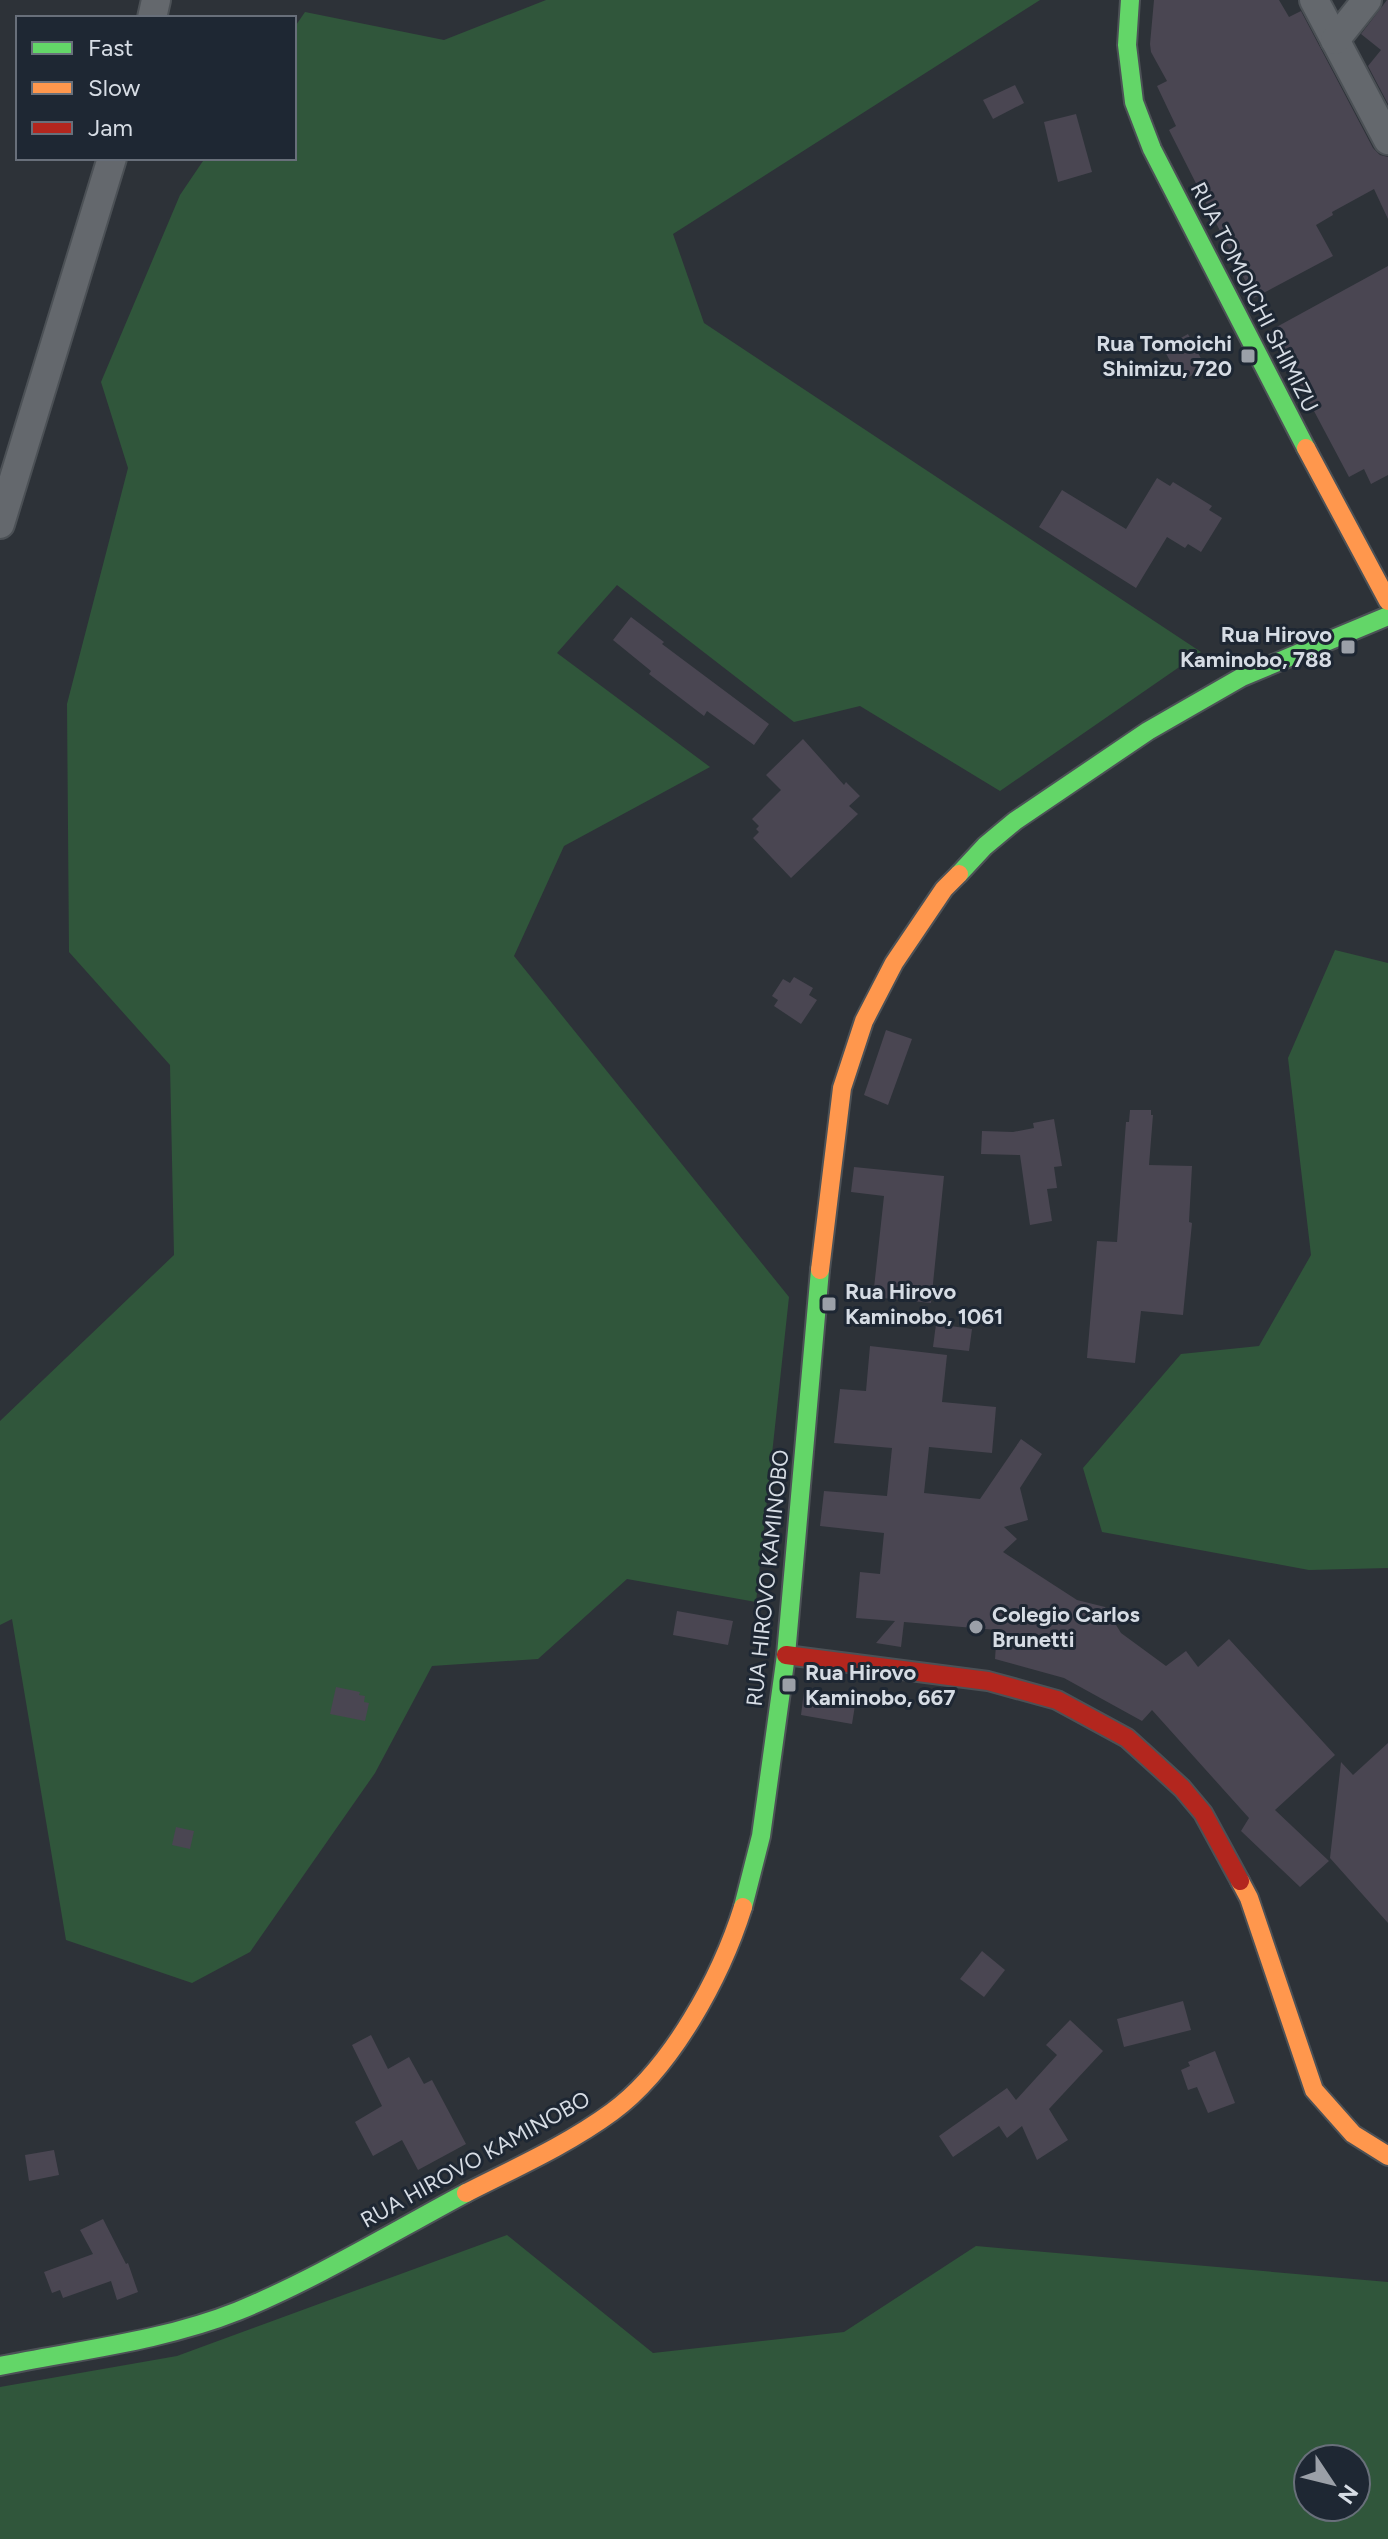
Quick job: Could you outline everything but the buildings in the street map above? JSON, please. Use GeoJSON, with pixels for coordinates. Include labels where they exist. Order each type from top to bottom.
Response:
{"type":"FeatureCollection","features":[{"type":"Feature","properties":{"kind":"street","name":"RUA TOMOICHI SHIMIZU"},"geometry":{"type":"LineString","coordinates":[[1130,0],[1127,45],[1134,102],[1152,149],[1388,601]]}},
{"type":"Feature","properties":{"kind":"street"},"geometry":{"type":"LineString","coordinates":[[1314,0],[1388,140]]}},
{"type":"Feature","properties":{"kind":"street"},"geometry":{"type":"LineString","coordinates":[[1335,40],[1367,0]]}},
{"type":"Feature","properties":{"kind":"street"},"geometry":{"type":"LineString","coordinates":[[0,524],[111,160]]}},
{"type":"Feature","properties":{"kind":"street","name":"RUA HIROVO KAMINOBO"},"geometry":{"type":"LineString","coordinates":[[0,2366],[171,2332],[237,2311],[556,2146],[612,2112],[659,2065],[693,2016],[732,1941],[761,1836],[786,1655],[825,1212],[842,1088],[864,1021],[894,963],[944,889],[985,846],[1015,821],[1148,731],[1242,677],[1388,616]]}},
{"type":"Feature","properties":{"kind":"street"},"geometry":{"type":"LineString","coordinates":[[786,1655],[988,1681],[1057,1700],[1127,1738],[1182,1788],[1203,1813],[1227,1853],[1249,1898],[1314,2090],[1353,2134],[1388,2156]]}},
{"type":"Feature","properties":{"kind":"green space"},"geometry":{"type":"Polygon","coordinates":[[[546,0],[1040,0],[673,234],[704,323],[1201,652],[1000,791],[860,706],[794,722],[617,585],[557,653],[710,767],[564,846],[514,956],[789,1297],[756,1602],[627,1579],[538,1659],[432,1666],[375,1773],[250,1952],[192,1983],[66,1940],[12,1619],[0,1625],[0,1421],[174,1255],[170,1065],[69,952],[67,704],[128,468],[101,382],[180,195],[204,160],[296,160],[296,25],[305,12],[444,40],[546,0]]]}},
{"type":"Feature","properties":{"kind":"green space"},"geometry":{"type":"Polygon","coordinates":[[[1335,950],[1388,963],[1388,1568],[1309,1570],[1102,1532],[1083,1468],[1181,1354],[1259,1346],[1311,1255],[1288,1058],[1335,950]]]}},
{"type":"Feature","properties":{"kind":"green space"},"geometry":{"type":"Polygon","coordinates":[[[507,2235],[653,2353],[844,2332],[976,2246],[1388,2282],[1388,2539],[0,2539],[0,2387],[177,2356],[507,2235]]]}},
{"type":"Feature","properties":{"kind":"traffic: fast"},"geometry":{"type":"LineString","coordinates":[[1130,0],[1127,45],[1134,102],[1152,149],[1306,448]]}},
{"type":"Feature","properties":{"kind":"traffic: fast"},"geometry":{"type":"LineString","coordinates":[[959,874],[985,846],[1015,821],[1148,731],[1242,677],[1388,616]]}},
{"type":"Feature","properties":{"kind":"traffic: fast"},"geometry":{"type":"LineString","coordinates":[[743,1907],[761,1836],[786,1655],[820,1270]]}},
{"type":"Feature","properties":{"kind":"traffic: fast"},"geometry":{"type":"LineString","coordinates":[[0,2366],[151,2337],[238,2311],[325,2270],[466,2193]]}},
{"type":"Feature","properties":{"kind":"traffic: slow"},"geometry":{"type":"LineString","coordinates":[[1306,448],[1388,601]]}},
{"type":"Feature","properties":{"kind":"traffic: slow"},"geometry":{"type":"LineString","coordinates":[[820,1270],[842,1088],[864,1021],[894,963],[944,889],[959,874]]}},
{"type":"Feature","properties":{"kind":"traffic: slow"},"geometry":{"type":"LineString","coordinates":[[1240,1881],[1249,1898],[1314,2090],[1353,2134],[1388,2156]]}},
{"type":"Feature","properties":{"kind":"traffic: slow"},"geometry":{"type":"LineString","coordinates":[[466,2193],[577,2135],[634,2093],[655,2071],[692,2019],[722,1962],[743,1907]]}},
{"type":"Feature","properties":{"kind":"traffic: jam"},"geometry":{"type":"LineString","coordinates":[[786,1655],[988,1681],[1057,1700],[1127,1738],[1182,1788],[1203,1813],[1240,1881]]}},
{"type":"Feature","properties":{"kind":"place","name":"Rua Tomoichi Shimizu, 720"},"geometry":{"type":"Point","coordinates":[1248,356]}},
{"type":"Feature","properties":{"kind":"place","name":"Rua Hirovo Kaminobo, 788"},"geometry":{"type":"Point","coordinates":[1348,647]}},
{"type":"Feature","properties":{"kind":"place","name":"Rua Hirovo Kaminobo, 1061"},"geometry":{"type":"Point","coordinates":[829,1304]}},
{"type":"Feature","properties":{"kind":"place","name":"Colegio Carlos Brunetti"},"geometry":{"type":"Point","coordinates":[976,1627]}},
{"type":"Feature","properties":{"kind":"place","name":"Rua Hirovo Kaminobo, 667"},"geometry":{"type":"Point","coordinates":[789,1685]}}]}
